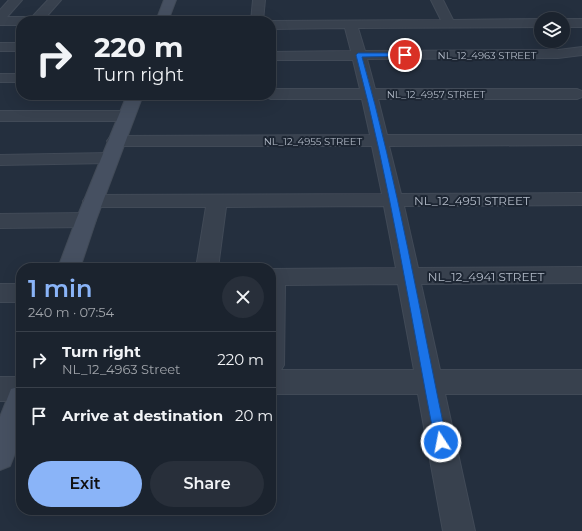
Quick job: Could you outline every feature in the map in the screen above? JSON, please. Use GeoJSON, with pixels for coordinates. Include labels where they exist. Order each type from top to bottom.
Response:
{"type":"FeatureCollection","features":[{"type":"Feature","properties":{"kind":"street"},"geometry":{"type":"LineString","coordinates":[[0,17],[16,0]]}},
{"type":"Feature","properties":{"kind":"street"},"geometry":{"type":"LineString","coordinates":[[40,16],[55,0]]}},
{"type":"Feature","properties":{"kind":"street"},"geometry":{"type":"LineString","coordinates":[[164,16],[170,0]]}},
{"type":"Feature","properties":{"kind":"street"},"geometry":{"type":"LineString","coordinates":[[257,16],[259,0]]}},
{"type":"Feature","properties":{"kind":"street"},"geometry":{"type":"LineString","coordinates":[[437,0],[449,24]]}},
{"type":"Feature","properties":{"kind":"street"},"geometry":{"type":"LineString","coordinates":[[0,21],[16,21]]}},
{"type":"Feature","properties":{"kind":"street"},"geometry":{"type":"LineString","coordinates":[[276,25],[534,23]]}},
{"type":"Feature","properties":{"kind":"street"},"geometry":{"type":"LineString","coordinates":[[570,23],[582,23]]}},
{"type":"Feature","properties":{"kind":"street"},"geometry":{"type":"LineString","coordinates":[[351,25],[369,94],[393,200],[459,531]]}},
{"type":"Feature","properties":{"kind":"street"},"geometry":{"type":"LineString","coordinates":[[0,47],[16,47]]}},
{"type":"Feature","properties":{"kind":"street"},"geometry":{"type":"LineString","coordinates":[[553,48],[558,54]]}},
{"type":"Feature","properties":{"kind":"street","name":"NL_12_4963 STREET"},"geometry":{"type":"LineString","coordinates":[[276,56],[558,54],[582,51]]}},
{"type":"Feature","properties":{"kind":"street"},"geometry":{"type":"LineString","coordinates":[[0,78],[16,78]]}},
{"type":"Feature","properties":{"kind":"street","name":"NL_12_4957 STREET"},"geometry":{"type":"LineString","coordinates":[[276,94],[577,94]]}},
{"type":"Feature","properties":{"kind":"street"},"geometry":{"type":"LineString","coordinates":[[71,263],[132,100]]}},
{"type":"Feature","properties":{"kind":"street"},"geometry":{"type":"LineString","coordinates":[[0,116],[125,116]]}},
{"type":"Feature","properties":{"kind":"street","name":"NL_12_4955 STREET"},"geometry":{"type":"LineString","coordinates":[[0,160],[113,150],[380,141],[582,140]]}},
{"type":"Feature","properties":{"kind":"street","name":"NL_12_4951 STREET"},"geometry":{"type":"LineString","coordinates":[[94,201],[582,199]]}},
{"type":"Feature","properties":{"kind":"street"},"geometry":{"type":"LineString","coordinates":[[208,263],[218,200]]}},
{"type":"Feature","properties":{"kind":"street"},"geometry":{"type":"LineString","coordinates":[[0,221],[86,220]]}},
{"type":"Feature","properties":{"kind":"street","name":"NL_12_4941 STREET"},"geometry":{"type":"LineString","coordinates":[[276,277],[582,275]]}},
{"type":"Feature","properties":{"kind":"street"},"geometry":{"type":"LineString","coordinates":[[0,293],[16,293]]}},
{"type":"Feature","properties":{"kind":"street"},"geometry":{"type":"LineString","coordinates":[[276,382],[582,382]]}},
{"type":"Feature","properties":{"kind":"street"},"geometry":{"type":"LineString","coordinates":[[0,389],[16,389]]}},
{"type":"Feature","properties":{"kind":"street"},"geometry":{"type":"LineString","coordinates":[[0,456],[16,412]]}},
{"type":"Feature","properties":{"kind":"route"},"geometry":{"type":"LineString","coordinates":[[405,55],[358,55],[369,94],[393,200],[441,442]]}}]}
